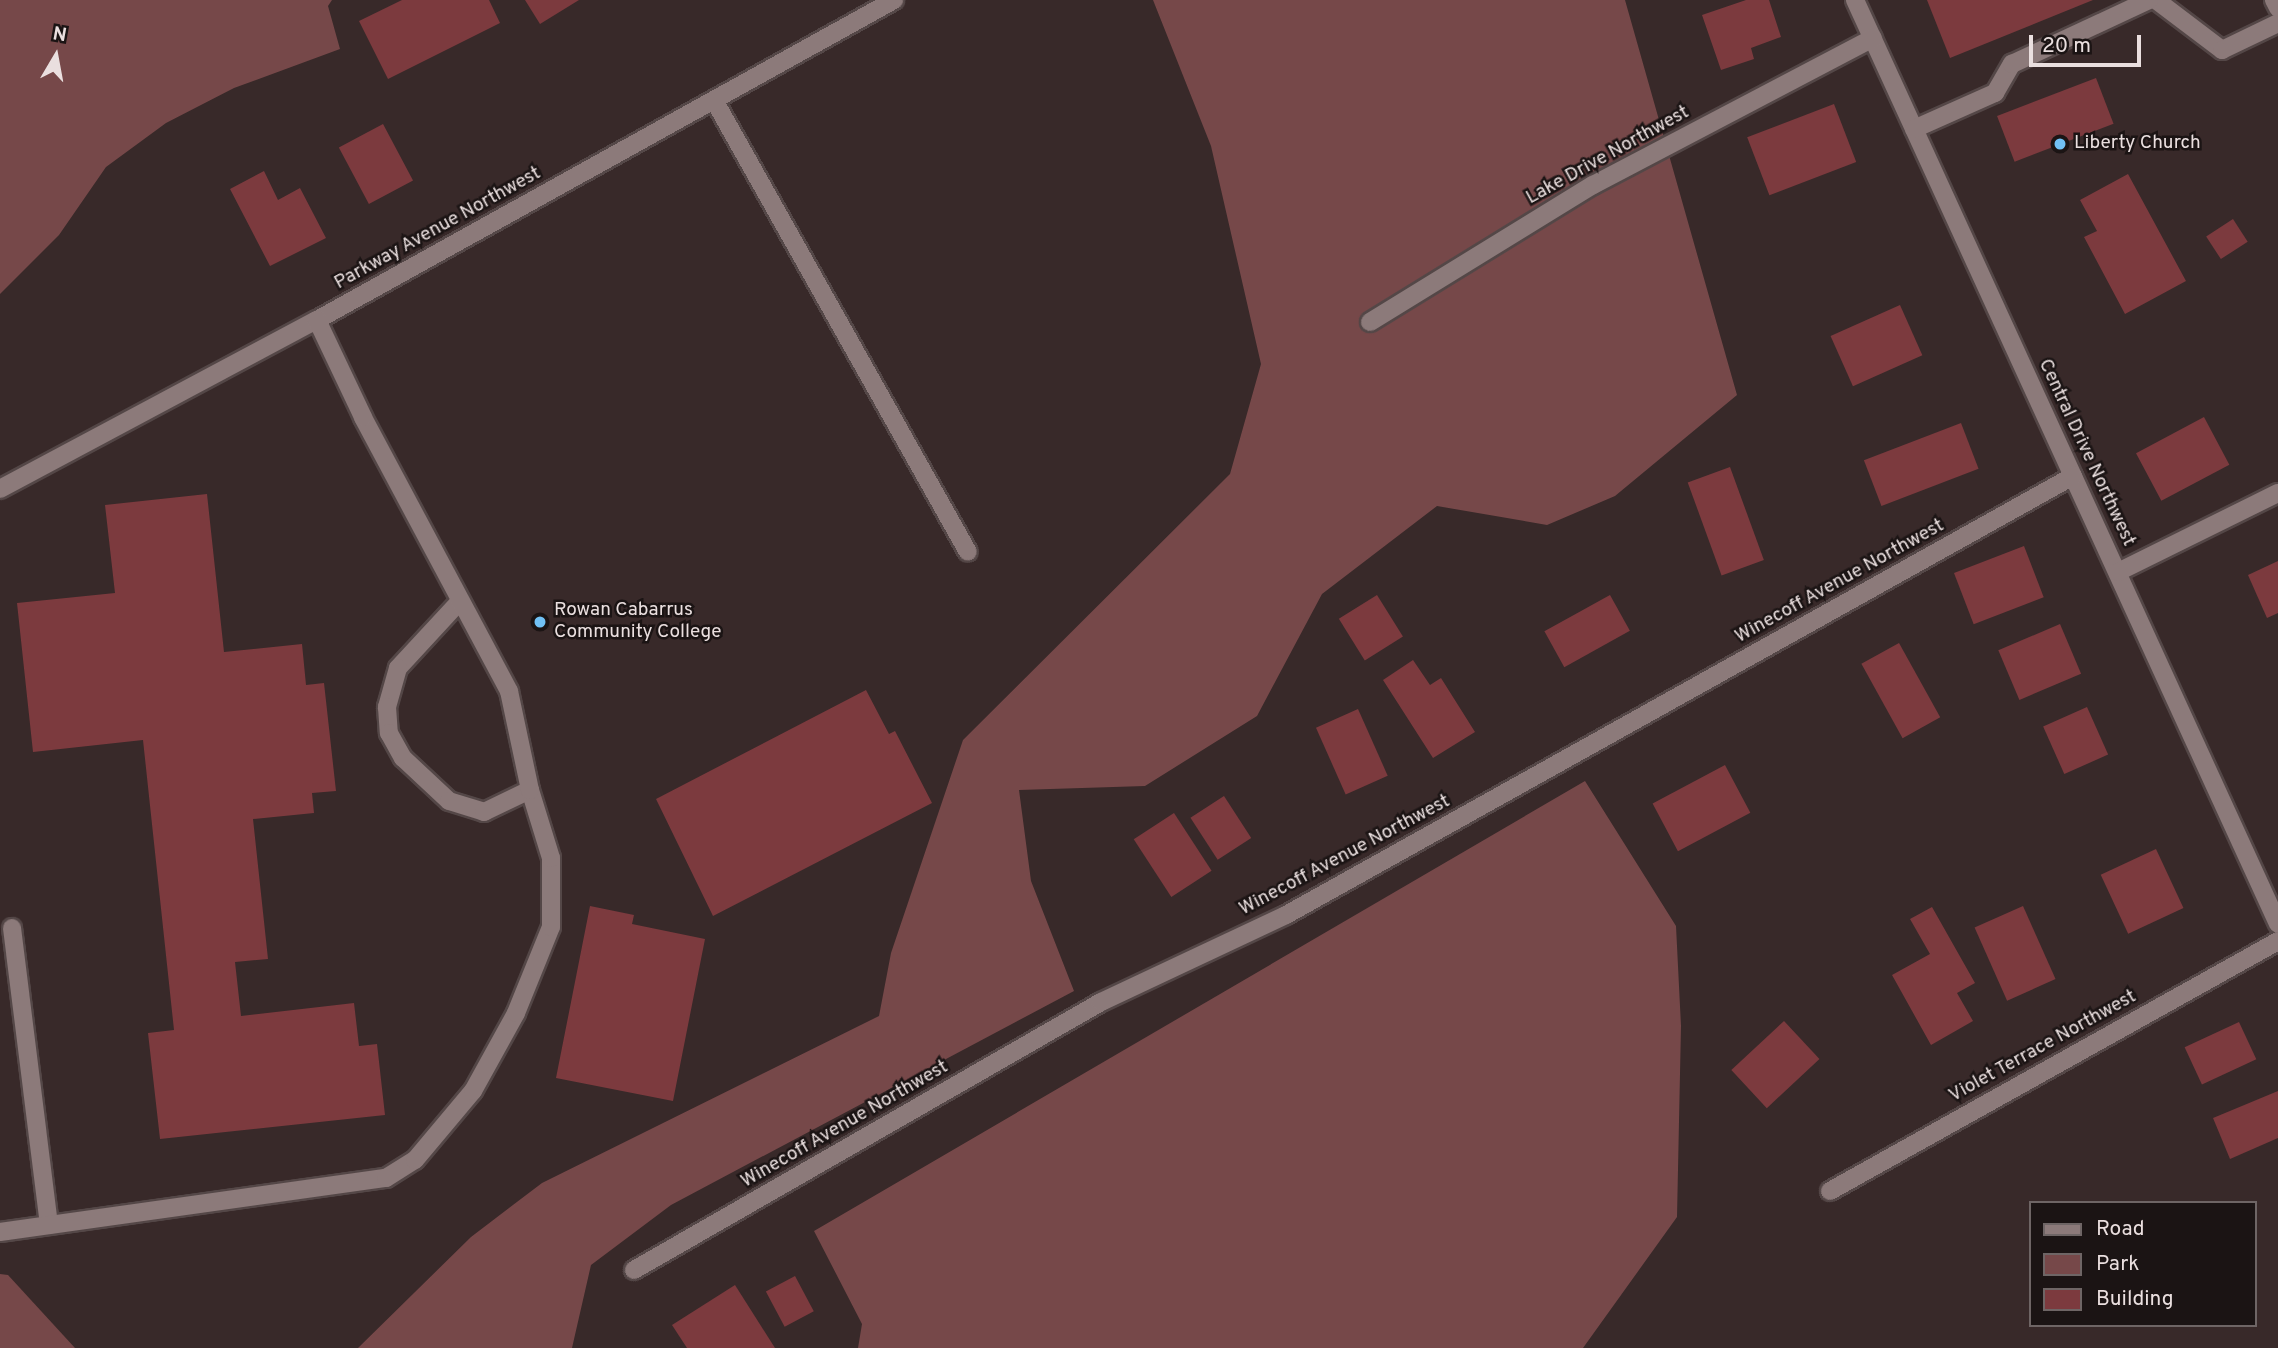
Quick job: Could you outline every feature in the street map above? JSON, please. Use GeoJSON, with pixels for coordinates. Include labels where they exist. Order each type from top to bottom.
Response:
{"type":"FeatureCollection","features":[{"type":"Feature","properties":{"kind":"street","name":"Parkway Avenue Northwest"},"geometry":{"type":"LineString","coordinates":[[0,489],[317,320],[894,0]]}},
{"type":"Feature","properties":{"kind":"street","name":"Central Drive Northwest"},"geometry":{"type":"LineString","coordinates":[[1855,0],[2278,924]]}},
{"type":"Feature","properties":{"kind":"street"},"geometry":{"type":"LineString","coordinates":[[1914,129],[1994,93],[2012,64],[2149,0]]}},
{"type":"Feature","properties":{"kind":"street"},"geometry":{"type":"LineString","coordinates":[[2156,0],[2222,50],[2278,23]]}},
{"type":"Feature","properties":{"kind":"street"},"geometry":{"type":"LineString","coordinates":[[2274,0],[2278,8]]}},
{"type":"Feature","properties":{"kind":"street","name":"Lake Drive Northwest"},"geometry":{"type":"LineString","coordinates":[[1370,322],[1593,185],[1873,38]]}},
{"type":"Feature","properties":{"kind":"street"},"geometry":{"type":"LineString","coordinates":[[714,100],[968,552]]}},
{"type":"Feature","properties":{"kind":"street"},"geometry":{"type":"LineString","coordinates":[[0,1232],[386,1178],[415,1160],[473,1091],[516,1013],[551,927],[551,858],[530,790],[509,691],[363,417],[317,320]]}},
{"type":"Feature","properties":{"kind":"street","name":"Winecoff Avenue Northwest"},"geometry":{"type":"LineString","coordinates":[[634,1270],[1101,1002],[1286,915],[2073,476]]}},
{"type":"Feature","properties":{"kind":"street"},"geometry":{"type":"LineString","coordinates":[[2118,572],[2278,493]]}},
{"type":"Feature","properties":{"kind":"street"},"geometry":{"type":"LineString","coordinates":[[460,601],[398,668],[387,707],[388,733],[403,758],[449,801],[484,813],[530,790]]}},
{"type":"Feature","properties":{"kind":"street"},"geometry":{"type":"LineString","coordinates":[[12,928],[49,1225]]}},
{"type":"Feature","properties":{"kind":"street","name":"Violet Terrace Northwest"},"geometry":{"type":"LineString","coordinates":[[1830,1191],[2278,941]]}},
{"type":"Feature","properties":{"kind":"green space"},"geometry":{"type":"Polygon","coordinates":[[[0,0],[332,0],[328,6],[340,49],[234,88],[166,123],[106,167],[59,235],[0,294],[0,0]]]}},
{"type":"Feature","properties":{"kind":"green space"},"geometry":{"type":"Polygon","coordinates":[[[1153,0],[1625,0],[1737,395],[1615,496],[1547,525],[1437,506],[1322,594],[1257,716],[1145,786],[1019,790],[1031,881],[1074,991],[671,1205],[591,1265],[572,1348],[358,1348],[471,1237],[542,1183],[879,1016],[891,953],[963,740],[1230,474],[1261,364],[1211,146],[1153,0]]]}},
{"type":"Feature","properties":{"kind":"green space"},"geometry":{"type":"Polygon","coordinates":[[[1585,781],[1676,926],[1681,1026],[1677,1217],[1583,1348],[858,1348],[862,1324],[814,1231],[1585,781]]]}},
{"type":"Feature","properties":{"kind":"green space"},"geometry":{"type":"Polygon","coordinates":[[[0,1274],[8,1275],[75,1348],[0,1348],[0,1274]]]}},
{"type":"Feature","properties":{"kind":"building"},"geometry":{"type":"Polygon","coordinates":[[[402,0],[489,0],[500,23],[388,79],[359,21],[402,0]]]}},
{"type":"Feature","properties":{"kind":"building"},"geometry":{"type":"Polygon","coordinates":[[[525,0],[579,0],[540,24],[525,0]]]}},
{"type":"Feature","properties":{"kind":"building"},"geometry":{"type":"Polygon","coordinates":[[[1746,0],[1769,0],[1781,37],[1751,48],[1754,59],[1721,70],[1702,15],[1746,0]]]}},
{"type":"Feature","properties":{"kind":"building"},"geometry":{"type":"Polygon","coordinates":[[[1927,0],[2093,0],[1950,58],[1927,0]]]}},
{"type":"Feature","properties":{"kind":"building"},"geometry":{"type":"Polygon","coordinates":[[[2096,78],[2114,124],[2015,162],[1997,116],[2096,78]]]}},
{"type":"Feature","properties":{"kind":"building"},"geometry":{"type":"Polygon","coordinates":[[[1834,104],[1856,162],[1769,195],[1747,137],[1834,104]]]}},
{"type":"Feature","properties":{"kind":"building"},"geometry":{"type":"Polygon","coordinates":[[[383,124],[413,181],[369,204],[339,147],[383,124]]]}},
{"type":"Feature","properties":{"kind":"building"},"geometry":{"type":"Polygon","coordinates":[[[264,171],[278,200],[300,188],[326,238],[270,266],[230,189],[264,171]]]}},
{"type":"Feature","properties":{"kind":"building"},"geometry":{"type":"Polygon","coordinates":[[[2128,174],[2186,281],[2125,314],[2084,237],[2097,231],[2080,200],[2128,174]]]}},
{"type":"Feature","properties":{"kind":"building"},"geometry":{"type":"Polygon","coordinates":[[[2233,219],[2248,242],[2221,259],[2206,236],[2233,219]]]}},
{"type":"Feature","properties":{"kind":"building"},"geometry":{"type":"Polygon","coordinates":[[[1900,305],[1922,355],[1853,386],[1831,336],[1900,305]]]}},
{"type":"Feature","properties":{"kind":"building"},"geometry":{"type":"Polygon","coordinates":[[[2204,417],[2229,465],[2161,501],[2136,453],[2204,417]]]}},
{"type":"Feature","properties":{"kind":"building"},"geometry":{"type":"Polygon","coordinates":[[[1961,423],[1979,469],[1881,506],[1864,460],[1961,423]]]}},
{"type":"Feature","properties":{"kind":"building"},"geometry":{"type":"Polygon","coordinates":[[[1730,467],[1764,560],[1722,575],[1688,482],[1730,467]]]}},
{"type":"Feature","properties":{"kind":"building"},"geometry":{"type":"Polygon","coordinates":[[[207,494],[224,652],[302,644],[306,685],[324,683],[336,791],[312,793],[314,813],[253,819],[268,959],[235,962],[241,1016],[354,1003],[359,1046],[377,1044],[385,1115],[160,1139],[148,1033],[174,1030],[143,740],[33,752],[17,603],[115,593],[105,505],[207,494]]]}},
{"type":"Feature","properties":{"kind":"building"},"geometry":{"type":"Polygon","coordinates":[[[2024,546],[2044,597],[1974,624],[1954,573],[2024,546]]]}},
{"type":"Feature","properties":{"kind":"building"},"geometry":{"type":"Polygon","coordinates":[[[2278,561],[2278,613],[2267,618],[2248,575],[2278,561]]]}},
{"type":"Feature","properties":{"kind":"building"},"geometry":{"type":"Polygon","coordinates":[[[1377,595],[1403,637],[1365,660],[1339,619],[1377,595]]]}},
{"type":"Feature","properties":{"kind":"building"},"geometry":{"type":"Polygon","coordinates":[[[1610,595],[1630,631],[1564,667],[1544,631],[1610,595]]]}},
{"type":"Feature","properties":{"kind":"building"},"geometry":{"type":"Polygon","coordinates":[[[2060,624],[2081,674],[2019,700],[1998,650],[2060,624]]]}},
{"type":"Feature","properties":{"kind":"building"},"geometry":{"type":"Polygon","coordinates":[[[1899,643],[1940,717],[1903,738],[1861,664],[1899,643]]]}},
{"type":"Feature","properties":{"kind":"building"},"geometry":{"type":"Polygon","coordinates":[[[1413,660],[1430,685],[1441,678],[1475,732],[1433,758],[1383,680],[1413,660]]]}},
{"type":"Feature","properties":{"kind":"building"},"geometry":{"type":"Polygon","coordinates":[[[866,690],[889,734],[895,731],[932,803],[713,916],[656,799],[866,690]]]}},
{"type":"Feature","properties":{"kind":"building"},"geometry":{"type":"Polygon","coordinates":[[[2087,707],[2108,755],[2064,774],[2043,727],[2087,707]]]}},
{"type":"Feature","properties":{"kind":"building"},"geometry":{"type":"Polygon","coordinates":[[[1358,709],[1388,776],[1346,794],[1316,728],[1358,709]]]}},
{"type":"Feature","properties":{"kind":"building"},"geometry":{"type":"Polygon","coordinates":[[[1725,765],[1750,813],[1678,851],[1653,803],[1725,765]]]}},
{"type":"Feature","properties":{"kind":"building"},"geometry":{"type":"Polygon","coordinates":[[[1224,796],[1251,838],[1218,860],[1190,818],[1224,796]]]}},
{"type":"Feature","properties":{"kind":"building"},"geometry":{"type":"Polygon","coordinates":[[[1174,813],[1212,871],[1171,897],[1134,839],[1174,813]]]}},
{"type":"Feature","properties":{"kind":"building"},"geometry":{"type":"Polygon","coordinates":[[[2156,849],[2183,908],[2128,934],[2101,875],[2156,849]]]}},
{"type":"Feature","properties":{"kind":"building"},"geometry":{"type":"Polygon","coordinates":[[[590,906],[634,915],[632,924],[705,939],[673,1101],[556,1078],[590,906]]]}},
{"type":"Feature","properties":{"kind":"building"},"geometry":{"type":"Polygon","coordinates":[[[2023,906],[2056,979],[2007,1001],[1975,928],[2023,906]]]}},
{"type":"Feature","properties":{"kind":"building"},"geometry":{"type":"Polygon","coordinates":[[[1932,907],[1975,983],[1957,993],[1973,1021],[1931,1045],[1892,975],[1930,954],[1910,919],[1932,907]]]}},
{"type":"Feature","properties":{"kind":"building"},"geometry":{"type":"Polygon","coordinates":[[[1784,1021],[1819,1059],[1767,1108],[1731,1070],[1784,1021]]]}},
{"type":"Feature","properties":{"kind":"building"},"geometry":{"type":"Polygon","coordinates":[[[2239,1022],[2256,1059],[2202,1085],[2185,1047],[2239,1022]]]}},
{"type":"Feature","properties":{"kind":"building"},"geometry":{"type":"Polygon","coordinates":[[[2278,1091],[2278,1138],[2230,1159],[2213,1118],[2278,1091]]]}},
{"type":"Feature","properties":{"kind":"building"},"geometry":{"type":"Polygon","coordinates":[[[795,1276],[814,1311],[785,1327],[766,1291],[795,1276]]]}},
{"type":"Feature","properties":{"kind":"building"},"geometry":{"type":"Polygon","coordinates":[[[735,1285],[775,1348],[687,1348],[672,1325],[735,1285]]]}},
{"type":"Feature","properties":{"kind":"place","name":"Liberty Church"},"geometry":{"type":"Point","coordinates":[2060,144]}},
{"type":"Feature","properties":{"kind":"place","name":"Rowan Cabarrus Community College"},"geometry":{"type":"Point","coordinates":[540,622]}}]}
